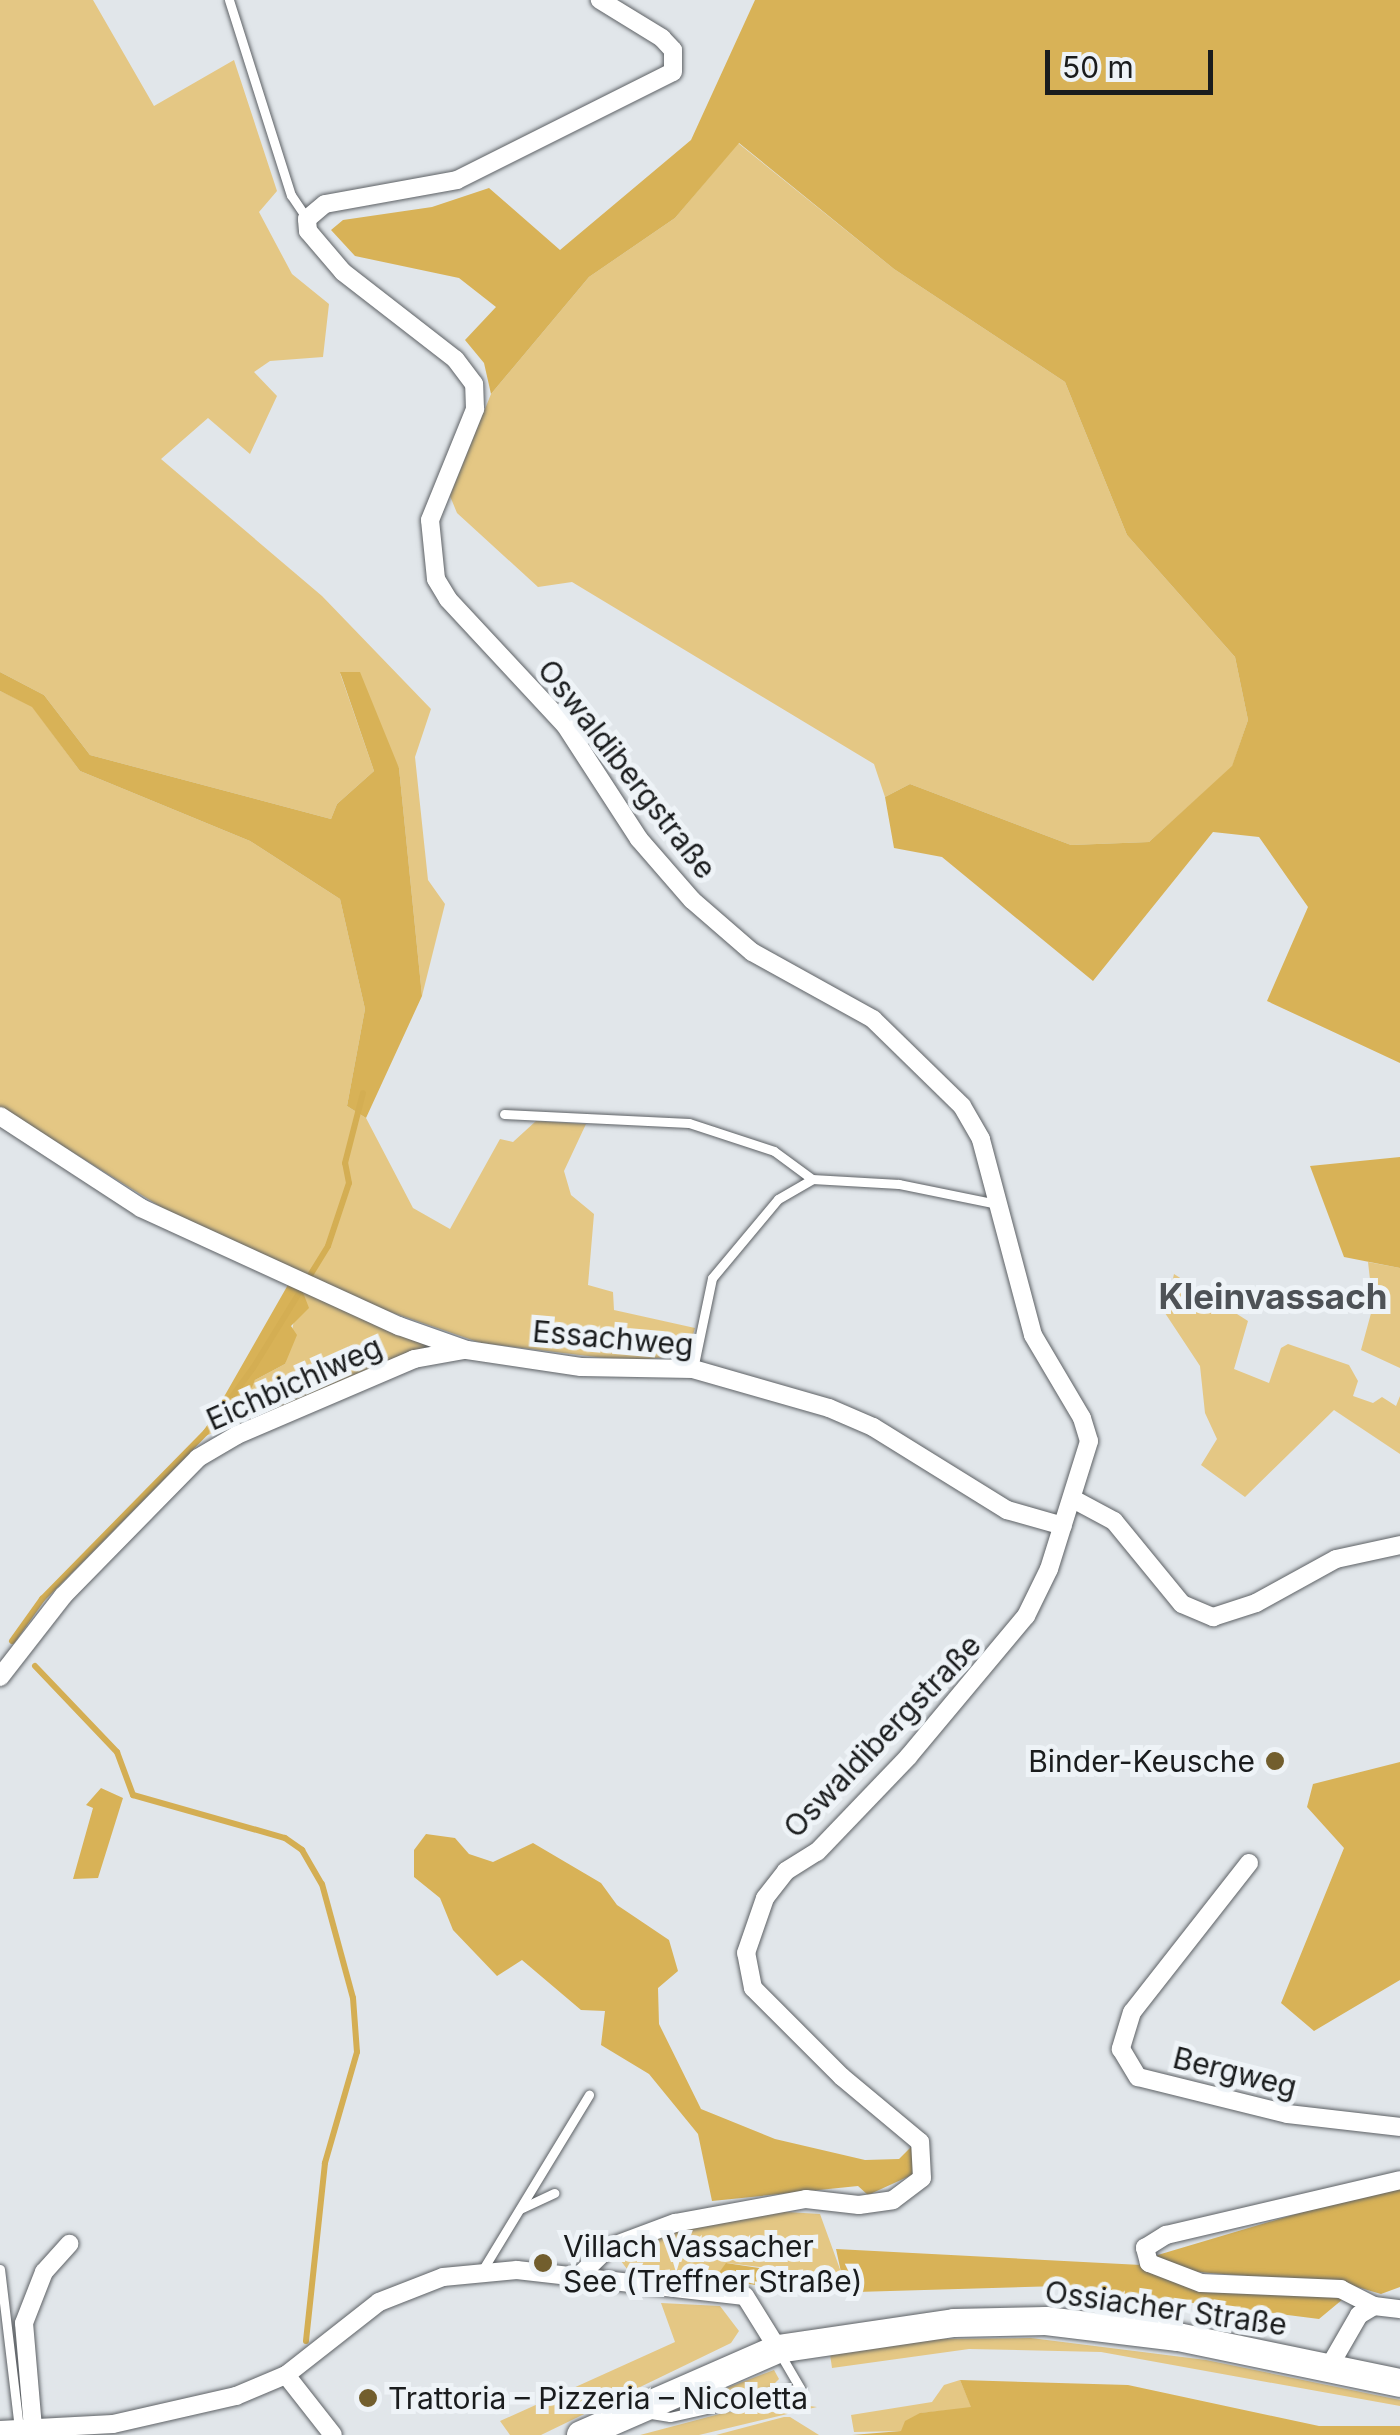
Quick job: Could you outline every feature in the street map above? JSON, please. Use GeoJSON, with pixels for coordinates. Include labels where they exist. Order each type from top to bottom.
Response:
{"type":"FeatureCollection","features":[{"type":"Feature","properties":{"kind":"main road","name":"Ossiacher Straße"},"geometry":{"type":"LineString","coordinates":[[581,2435],[627,2411],[778,2350],[880,2329],[1046,2321],[1329,2367],[1400,2383]]}},
{"type":"Feature","properties":{"kind":"street"},"geometry":{"type":"LineString","coordinates":[[307,219],[326,204],[422,189],[484,170],[673,72],[674,50],[662,38],[600,0]]}},
{"type":"Feature","properties":{"kind":"street","name":"Oswaldibergstraße"},"geometry":{"type":"LineString","coordinates":[[307,219],[308,230],[342,272],[455,358],[474,384],[475,409],[430,520],[436,578],[448,598],[566,725],[639,839],[692,900],[752,952],[873,1019],[941,1080],[981,1138],[1033,1335],[1082,1418],[1088,1441],[1063,1526],[1026,1616],[996,1659],[816,1852],[786,1871],[765,1898],[746,1953],[753,1988],[842,2078],[920,2142],[922,2178],[893,2200],[859,2205],[806,2199],[675,2222],[608,2248],[577,2278]]}},
{"type":"Feature","properties":{"kind":"street","name":"Essachweg"},"geometry":{"type":"LineString","coordinates":[[0,1116],[141,1208],[399,1326],[468,1350],[581,1367],[693,1369],[830,1408],[873,1426],[1007,1510],[1063,1526]]}},
{"type":"Feature","properties":{"kind":"street","name":"Eichbichlweg"},"geometry":{"type":"LineString","coordinates":[[0,1676],[63,1596],[198,1458],[237,1434],[414,1359],[468,1350]]}},
{"type":"Feature","properties":{"kind":"street"},"geometry":{"type":"LineString","coordinates":[[1072,1499],[1114,1520],[1182,1604],[1213,1617],[1256,1603],[1336,1559],[1400,1546]]}},
{"type":"Feature","properties":{"kind":"street","name":"Bergweg"},"geometry":{"type":"LineString","coordinates":[[1249,1862],[1132,2012],[1121,2050],[1138,2077],[1288,2114],[1400,2127]]}},
{"type":"Feature","properties":{"kind":"street"},"geometry":{"type":"LineString","coordinates":[[1400,2180],[1166,2234],[1144,2248],[1149,2263],[1201,2282],[1341,2289],[1374,2306],[1400,2308]]}},
{"type":"Feature","properties":{"kind":"street"},"geometry":{"type":"LineString","coordinates":[[69,2244],[44,2272],[24,2323],[17,2429],[113,2424],[236,2396],[286,2375],[379,2302],[443,2277],[480,2274],[660,2281],[745,2296],[778,2350]]}},
{"type":"Feature","properties":{"kind":"street"},"geometry":{"type":"LineString","coordinates":[[1329,2367],[1346,2328],[1374,2306]]}},
{"type":"Feature","properties":{"kind":"street"},"geometry":{"type":"LineString","coordinates":[[286,2375],[333,2435]]}},
{"type":"Feature","properties":{"kind":"lane","name":"Oswaldibergstraße"},"geometry":{"type":"LineString","coordinates":[[229,0],[291,195],[307,219]]}},
{"type":"Feature","properties":{"kind":"lane"},"geometry":{"type":"LineString","coordinates":[[504,1114],[689,1124],[774,1150],[812,1178],[898,1184],[1000,1204]]}},
{"type":"Feature","properties":{"kind":"lane"},"geometry":{"type":"LineString","coordinates":[[693,1369],[712,1278],[778,1199],[812,1178]]}},
{"type":"Feature","properties":{"kind":"lane"},"geometry":{"type":"LineString","coordinates":[[480,2274],[589,2095]]}},
{"type":"Feature","properties":{"kind":"lane"},"geometry":{"type":"LineString","coordinates":[[518,2210],[554,2193]]}},
{"type":"Feature","properties":{"kind":"lane"},"geometry":{"type":"LineString","coordinates":[[0,2269],[17,2429]]}},
{"type":"Feature","properties":{"kind":"lane"},"geometry":{"type":"LineString","coordinates":[[627,2411],[670,2417],[800,2388],[778,2350]]}},
{"type":"Feature","properties":{"kind":"shaded area"},"geometry":{"type":"Polygon","coordinates":[[[0,0],[93,0],[154,106],[234,60],[277,191],[259,212],[292,274],[329,304],[323,357],[270,361],[254,372],[277,396],[250,454],[208,418],[161,459],[322,596],[431,709],[415,757],[428,880],[445,904],[422,996],[399,768],[340,673],[374,771],[337,804],[331,819],[90,755],[44,695],[0,672],[0,0]]]}},
{"type":"Feature","properties":{"kind":"shaded area"},"geometry":{"type":"Polygon","coordinates":[[[755,0],[1400,0],[1400,1063],[1267,1001],[1308,907],[1259,837],[1213,832],[1093,981],[942,857],[894,848],[885,797],[910,784],[1071,845],[1149,842],[1232,766],[1248,720],[1235,657],[1127,535],[1065,382],[894,269],[739,143],[675,218],[589,277],[491,394],[484,363],[465,340],[496,307],[459,278],[355,256],[331,230],[343,220],[432,207],[489,188],[560,250],[691,140],[755,0]]]}},
{"type":"Feature","properties":{"kind":"shaded area"},"geometry":{"type":"Polygon","coordinates":[[[738,143],[894,269],[1065,382],[1127,535],[1235,657],[1248,720],[1232,767],[1149,842],[1071,845],[910,784],[885,797],[874,764],[572,582],[538,587],[457,513],[450,496],[491,394],[589,277],[675,218],[738,143]]]}},
{"type":"Feature","properties":{"kind":"shaded area"},"geometry":{"type":"Polygon","coordinates":[[[0,672],[44,695],[90,755],[331,819],[337,804],[374,771],[340,672],[360,672],[399,768],[422,996],[366,1118],[347,1106],[365,1009],[340,899],[250,841],[80,771],[32,707],[0,691],[0,672]]]}},
{"type":"Feature","properties":{"kind":"shaded area"},"geometry":{"type":"Polygon","coordinates":[[[0,691],[32,706],[80,771],[250,841],[340,899],[365,1009],[347,1106],[366,1118],[413,1208],[450,1229],[500,1139],[513,1142],[536,1121],[586,1124],[564,1171],[571,1195],[594,1214],[588,1285],[613,1292],[614,1310],[695,1328],[687,1355],[629,1361],[481,1343],[367,1304],[177,1217],[0,1107],[0,691]]]}},
{"type":"Feature","properties":{"kind":"shaded area"},"geometry":{"type":"Polygon","coordinates":[[[1400,1157],[1400,1268],[1344,1257],[1310,1166],[1400,1157]]]}},
{"type":"Feature","properties":{"kind":"shaded area"},"geometry":{"type":"Polygon","coordinates":[[[1368,1262],[1400,1268],[1400,1368],[1361,1350],[1373,1306],[1368,1262]]]}},
{"type":"Feature","properties":{"kind":"shaded area"},"geometry":{"type":"Polygon","coordinates":[[[1174,1274],[1248,1321],[1234,1369],[1269,1383],[1281,1348],[1288,1344],[1349,1365],[1358,1381],[1353,1396],[1373,1403],[1382,1397],[1396,1406],[1400,1396],[1400,1454],[1334,1410],[1245,1497],[1201,1465],[1217,1439],[1205,1413],[1200,1366],[1165,1313],[1174,1274]]]}},
{"type":"Feature","properties":{"kind":"shaded area"},"geometry":{"type":"Polygon","coordinates":[[[289,1283],[301,1287],[309,1308],[291,1326],[297,1335],[285,1364],[255,1380],[242,1411],[231,1417],[217,1409],[289,1283]]]}},
{"type":"Feature","properties":{"kind":"shaded area"},"geometry":{"type":"Polygon","coordinates":[[[301,1287],[445,1344],[200,1438],[217,1409],[231,1417],[255,1380],[285,1364],[301,1287]]]}},
{"type":"Feature","properties":{"kind":"shaded area"},"geometry":{"type":"Polygon","coordinates":[[[1400,1762],[1400,1980],[1314,2031],[1281,2003],[1344,1848],[1307,1807],[1313,1784],[1400,1762]]]}},
{"type":"Feature","properties":{"kind":"shaded area"},"geometry":{"type":"Polygon","coordinates":[[[101,1788],[123,1798],[98,1878],[73,1879],[93,1808],[86,1805],[101,1788]]]}},
{"type":"Feature","properties":{"kind":"shaded area"},"geometry":{"type":"Polygon","coordinates":[[[426,1834],[455,1838],[469,1854],[493,1862],[533,1843],[601,1883],[617,1905],[669,1940],[678,1971],[658,1988],[659,2024],[701,2109],[775,2139],[865,2160],[899,2159],[914,2144],[914,2174],[868,2195],[858,2186],[712,2201],[698,2134],[649,2074],[601,2045],[605,2011],[581,2010],[522,1960],[497,1976],[453,1930],[440,1898],[414,1877],[414,1850],[426,1834]]]}},
{"type":"Feature","properties":{"kind":"shaded area"},"geometry":{"type":"Polygon","coordinates":[[[1400,2183],[1400,2287],[1381,2294],[1347,2284],[1186,2271],[1151,2257],[1400,2183]]]}},
{"type":"Feature","properties":{"kind":"shaded area"},"geometry":{"type":"Polygon","coordinates":[[[754,2210],[820,2214],[841,2272],[822,2293],[796,2292],[798,2285],[784,2270],[727,2263],[715,2278],[630,2273],[621,2261],[624,2248],[641,2235],[754,2210]]]}},
{"type":"Feature","properties":{"kind":"shaded area"},"geometry":{"type":"Polygon","coordinates":[[[836,2249],[1141,2265],[1343,2299],[1319,2319],[1060,2286],[822,2293],[841,2272],[836,2249]]]}},
{"type":"Feature","properties":{"kind":"shaded area"},"geometry":{"type":"Polygon","coordinates":[[[726,2263],[798,2274],[796,2292],[715,2278],[726,2263]]]}},
{"type":"Feature","properties":{"kind":"shaded area"},"geometry":{"type":"Polygon","coordinates":[[[661,2303],[720,2306],[739,2331],[731,2343],[541,2435],[510,2435],[500,2421],[675,2342],[661,2303]]]}},
{"type":"Feature","properties":{"kind":"shaded area"},"geometry":{"type":"Polygon","coordinates":[[[1031,2338],[1206,2360],[1400,2400],[1400,2406],[1101,2352],[969,2349],[832,2368],[830,2354],[929,2339],[1031,2338]]]}},
{"type":"Feature","properties":{"kind":"shaded area"},"geometry":{"type":"Polygon","coordinates":[[[774,2370],[779,2379],[770,2388],[687,2403],[774,2370]]]}},
{"type":"Feature","properties":{"kind":"shaded area"},"geometry":{"type":"Polygon","coordinates":[[[960,2380],[972,2408],[921,2413],[902,2431],[854,2432],[851,2415],[932,2402],[944,2385],[960,2380]]]}},
{"type":"Feature","properties":{"kind":"shaded area"},"geometry":{"type":"Polygon","coordinates":[[[960,2380],[1128,2385],[1319,2426],[1400,2426],[1400,2435],[852,2435],[901,2431],[905,2421],[920,2413],[971,2407],[960,2380]]]}},
{"type":"Feature","properties":{"kind":"shaded area"},"geometry":{"type":"Polygon","coordinates":[[[782,2402],[817,2407],[699,2435],[640,2435],[727,2412],[773,2412],[782,2402]]]}},
{"type":"Feature","properties":{"kind":"shaded area"},"geometry":{"type":"Polygon","coordinates":[[[784,2417],[819,2435],[716,2435],[784,2417]]]}},
{"type":"Feature","properties":{"kind":"waterway"},"geometry":{"type":"LineString","coordinates":[[12,1641],[42,1599],[206,1432],[253,1368],[328,1246],[349,1183],[345,1163],[363,1093]]}},
{"type":"Feature","properties":{"kind":"waterway"},"geometry":{"type":"LineString","coordinates":[[35,1666],[117,1752],[133,1795],[285,1838],[302,1850],[322,1884],[353,1998],[357,2052],[325,2163],[306,2341]]}},
{"type":"Feature","properties":{"kind":"place","name":"Binder-Keusche"},"geometry":{"type":"Point","coordinates":[1275,1761]}},
{"type":"Feature","properties":{"kind":"place","name":"Villach Vassacher See (Treffner Straße)"},"geometry":{"type":"Point","coordinates":[543,2263]}},
{"type":"Feature","properties":{"kind":"place","name":"Trattoria – Pizzeria – Nicoletta"},"geometry":{"type":"Point","coordinates":[368,2398]}},
{"type":"Feature","properties":{"kind":"district","name":"Kleinvassach"},"geometry":{"type":"Point","coordinates":[1273,1296]}}]}
